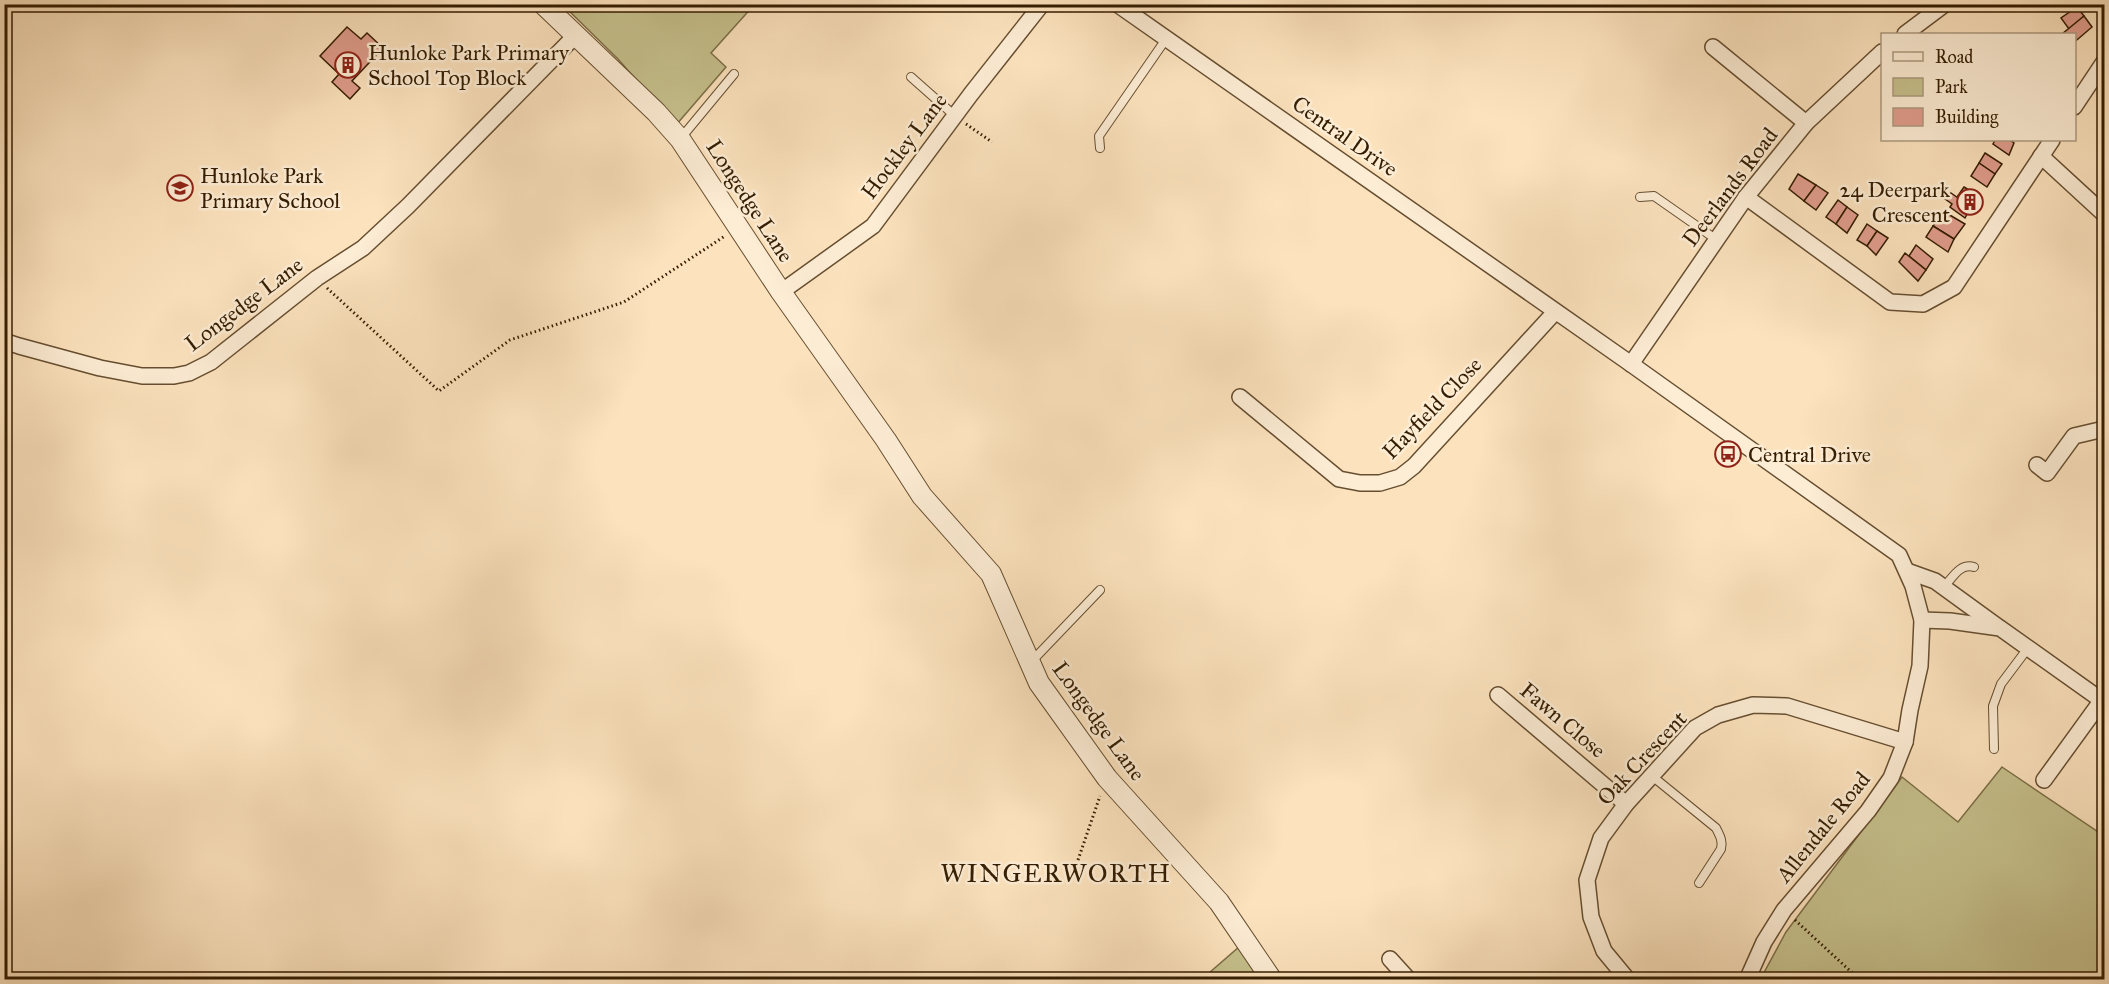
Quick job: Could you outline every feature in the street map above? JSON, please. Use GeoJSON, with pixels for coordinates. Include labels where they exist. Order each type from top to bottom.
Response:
{"type":"FeatureCollection","features":[{"type":"Feature","properties":{"kind":"street"},"geometry":{"type":"LineString","coordinates":[[543,4],[574,36]]}},
{"type":"Feature","properties":{"kind":"street","name":"Hockley Lane"},"geometry":{"type":"LineString","coordinates":[[781,292],[873,226],[1042,4]]}},
{"type":"Feature","properties":{"kind":"street","name":"Central Drive"},"geometry":{"type":"LineString","coordinates":[[1117,4],[1899,555]]}},
{"type":"Feature","properties":{"kind":"street"},"geometry":{"type":"LineString","coordinates":[[1906,33],[1934,7]]}},
{"type":"Feature","properties":{"kind":"street","name":"Longedge Lane"},"geometry":{"type":"LineString","coordinates":[[4,340],[100,368],[142,376],[189,374],[211,362],[317,278],[363,248],[408,206],[574,36],[656,112],[680,139],[781,292],[886,440],[922,496],[990,574],[1039,683],[1107,778],[1219,902],[1272,980]]}},
{"type":"Feature","properties":{"kind":"street"},"geometry":{"type":"LineString","coordinates":[[1713,47],[1806,123]]}},
{"type":"Feature","properties":{"kind":"street","name":"Deerlands Road"},"geometry":{"type":"LineString","coordinates":[[1631,364],[1746,197],[1806,123],[1881,53]]}},
{"type":"Feature","properties":{"kind":"street"},"geometry":{"type":"LineString","coordinates":[[2076,104],[2104,62]]}},
{"type":"Feature","properties":{"kind":"street"},"geometry":{"type":"LineString","coordinates":[[1746,197],[1890,302],[1923,304],[1954,287],[2051,141]]}},
{"type":"Feature","properties":{"kind":"street"},"geometry":{"type":"LineString","coordinates":[[2041,156],[2104,214]]}},
{"type":"Feature","properties":{"kind":"street","name":"Hayfield Close"},"geometry":{"type":"LineString","coordinates":[[1240,397],[1339,479],[1360,483],[1380,483],[1400,477],[1414,466],[1555,312]]}},
{"type":"Feature","properties":{"kind":"street"},"geometry":{"type":"LineString","coordinates":[[2037,465],[2047,473],[2074,436],[2104,429]]}},
{"type":"Feature","properties":{"kind":"street","name":"Allendale Road"},"geometry":{"type":"LineString","coordinates":[[1747,980],[1764,942],[1785,910],[1868,811],[1891,778],[1905,742],[1920,666],[1922,620],[1913,586],[1899,555]]}},
{"type":"Feature","properties":{"kind":"street"},"geometry":{"type":"LineString","coordinates":[[1907,571],[1935,581],[2103,701],[2044,780]]}},
{"type":"Feature","properties":{"kind":"street"},"geometry":{"type":"LineString","coordinates":[[1922,620],[1950,621],[2000,628]]}},
{"type":"Feature","properties":{"kind":"street","name":"Fawn Close"},"geometry":{"type":"LineString","coordinates":[[1498,695],[1626,804]]}},
{"type":"Feature","properties":{"kind":"street","name":"Oak Crescent"},"geometry":{"type":"LineString","coordinates":[[1628,980],[1604,951],[1591,917],[1587,880],[1601,838],[1626,804],[1695,728],[1718,715],[1753,705],[1787,706],[1905,742]]}},
{"type":"Feature","properties":{"kind":"street"},"geometry":{"type":"LineString","coordinates":[[1390,959],[1409,980]]}},
{"type":"Feature","properties":{"kind":"lane"},"geometry":{"type":"LineString","coordinates":[[1100,148],[1099,136],[1166,39]]}},
{"type":"Feature","properties":{"kind":"lane"},"geometry":{"type":"LineString","coordinates":[[680,139],[734,74]]}},
{"type":"Feature","properties":{"kind":"lane"},"geometry":{"type":"LineString","coordinates":[[911,77],[955,116]]}},
{"type":"Feature","properties":{"kind":"lane"},"geometry":{"type":"LineString","coordinates":[[1640,197],[1654,196],[1716,240]]}},
{"type":"Feature","properties":{"kind":"lane"},"geometry":{"type":"LineString","coordinates":[[1944,587],[1962,567],[1968,565],[1974,567]]}},
{"type":"Feature","properties":{"kind":"lane"},"geometry":{"type":"LineString","coordinates":[[1030,663],[1100,590]]}},
{"type":"Feature","properties":{"kind":"lane"},"geometry":{"type":"LineString","coordinates":[[1994,749],[1992,706],[2001,684],[2028,648]]}},
{"type":"Feature","properties":{"kind":"lane"},"geometry":{"type":"LineString","coordinates":[[1652,776],[1716,828],[1721,837],[1723,843],[1721,849],[1699,882]]}},
{"type":"Feature","properties":{"kind":"path"},"geometry":{"type":"LineString","coordinates":[[955,116],[992,142]]}},
{"type":"Feature","properties":{"kind":"path"},"geometry":{"type":"LineString","coordinates":[[317,278],[439,391],[510,340],[624,302],[739,227]]}},
{"type":"Feature","properties":{"kind":"path"},"geometry":{"type":"LineString","coordinates":[[1078,860],[1107,778]]}},
{"type":"Feature","properties":{"kind":"path"},"geometry":{"type":"LineString","coordinates":[[1785,910],[1860,980]]}},
{"type":"Feature","properties":{"kind":"green space"},"geometry":{"type":"Polygon","coordinates":[[[563,5],[754,5],[711,53],[726,67],[676,125],[618,59],[563,5]]]}},
{"type":"Feature","properties":{"kind":"green space"},"geometry":{"type":"Polygon","coordinates":[[[2002,767],[2104,836],[2104,979],[1760,980],[1786,932],[1902,777],[1958,822],[2002,767]]]}},
{"type":"Feature","properties":{"kind":"green space"},"geometry":{"type":"Polygon","coordinates":[[[1239,947],[1259,979],[1201,980],[1239,947]]]}},
{"type":"Feature","properties":{"kind":"building"},"geometry":{"type":"Polygon","coordinates":[[[2077,7],[2084,16],[2069,29],[2061,18],[2077,7]]]}},
{"type":"Feature","properties":{"kind":"building"},"geometry":{"type":"Polygon","coordinates":[[[2084,16],[2092,27],[2076,40],[2076,33],[2063,33],[2084,16]]]}},
{"type":"Feature","properties":{"kind":"building","name":"Hunloke Park Primary School Top Block"},"geometry":{"type":"Polygon","coordinates":[[[347,27],[361,39],[367,33],[383,48],[352,81],[360,88],[350,99],[332,82],[339,74],[320,56],[347,27]]]}},
{"type":"Feature","properties":{"kind":"building"},"geometry":{"type":"Polygon","coordinates":[[[1994,141],[2014,143],[2009,155],[1993,144],[1994,141]]]}},
{"type":"Feature","properties":{"kind":"building"},"geometry":{"type":"Polygon","coordinates":[[[1985,153],[2002,164],[1995,174],[1979,163],[1985,153]]]}},
{"type":"Feature","properties":{"kind":"building"},"geometry":{"type":"Polygon","coordinates":[[[1979,163],[1995,174],[1987,187],[1971,176],[1979,163]]]}},
{"type":"Feature","properties":{"kind":"building"},"geometry":{"type":"Polygon","coordinates":[[[1798,174],[1816,185],[1804,201],[1789,189],[1798,174]]]}},
{"type":"Feature","properties":{"kind":"building"},"geometry":{"type":"Polygon","coordinates":[[[1816,185],[1828,193],[1816,210],[1804,201],[1816,185]]]}},
{"type":"Feature","properties":{"kind":"building","name":"24 Deerpark Crescent"},"geometry":{"type":"Polygon","coordinates":[[[1964,187],[1979,196],[1971,207],[1957,197],[1964,187]]]}},
{"type":"Feature","properties":{"kind":"building"},"geometry":{"type":"Polygon","coordinates":[[[1951,193],[1971,207],[1965,218],[1950,207],[1952,204],[1945,199],[1951,193]]]}},
{"type":"Feature","properties":{"kind":"building"},"geometry":{"type":"Polygon","coordinates":[[[1838,200],[1847,207],[1836,224],[1826,217],[1838,200]]]}},
{"type":"Feature","properties":{"kind":"building"},"geometry":{"type":"Polygon","coordinates":[[[1847,207],[1858,215],[1847,233],[1836,224],[1847,207]]]}},
{"type":"Feature","properties":{"kind":"building"},"geometry":{"type":"Polygon","coordinates":[[[1948,214],[1965,224],[1954,239],[1933,226],[1939,218],[1942,221],[1948,214]]]}},
{"type":"Feature","properties":{"kind":"building"},"geometry":{"type":"Polygon","coordinates":[[[1867,224],[1877,231],[1867,246],[1857,240],[1867,224]]]}},
{"type":"Feature","properties":{"kind":"building"},"geometry":{"type":"Polygon","coordinates":[[[1933,226],[1954,239],[1948,252],[1926,237],[1933,226]]]}},
{"type":"Feature","properties":{"kind":"building"},"geometry":{"type":"Polygon","coordinates":[[[1877,231],[1888,238],[1876,255],[1867,246],[1877,231]]]}},
{"type":"Feature","properties":{"kind":"building"},"geometry":{"type":"Polygon","coordinates":[[[1916,245],[1933,259],[1926,270],[1909,256],[1916,245]]]}},
{"type":"Feature","properties":{"kind":"building"},"geometry":{"type":"Polygon","coordinates":[[[1905,253],[1926,270],[1918,281],[1899,262],[1905,253]]]}},
{"type":"Feature","properties":{"kind":"place","name":"Hunloke Park Primary School Top Block"},"geometry":{"type":"Point","coordinates":[348,65]}},
{"type":"Feature","properties":{"kind":"place","name":"Hunloke Park Primary School"},"geometry":{"type":"Point","coordinates":[180,188]}},
{"type":"Feature","properties":{"kind":"place","name":"24 Deerpark Crescent"},"geometry":{"type":"Point","coordinates":[1970,202]}},
{"type":"Feature","properties":{"kind":"place","name":"Central Drive"},"geometry":{"type":"Point","coordinates":[1728,454]}},
{"type":"Feature","properties":{"kind":"district","name":"WINGERWORTH"},"geometry":{"type":"Point","coordinates":[1056,873]}}]}
